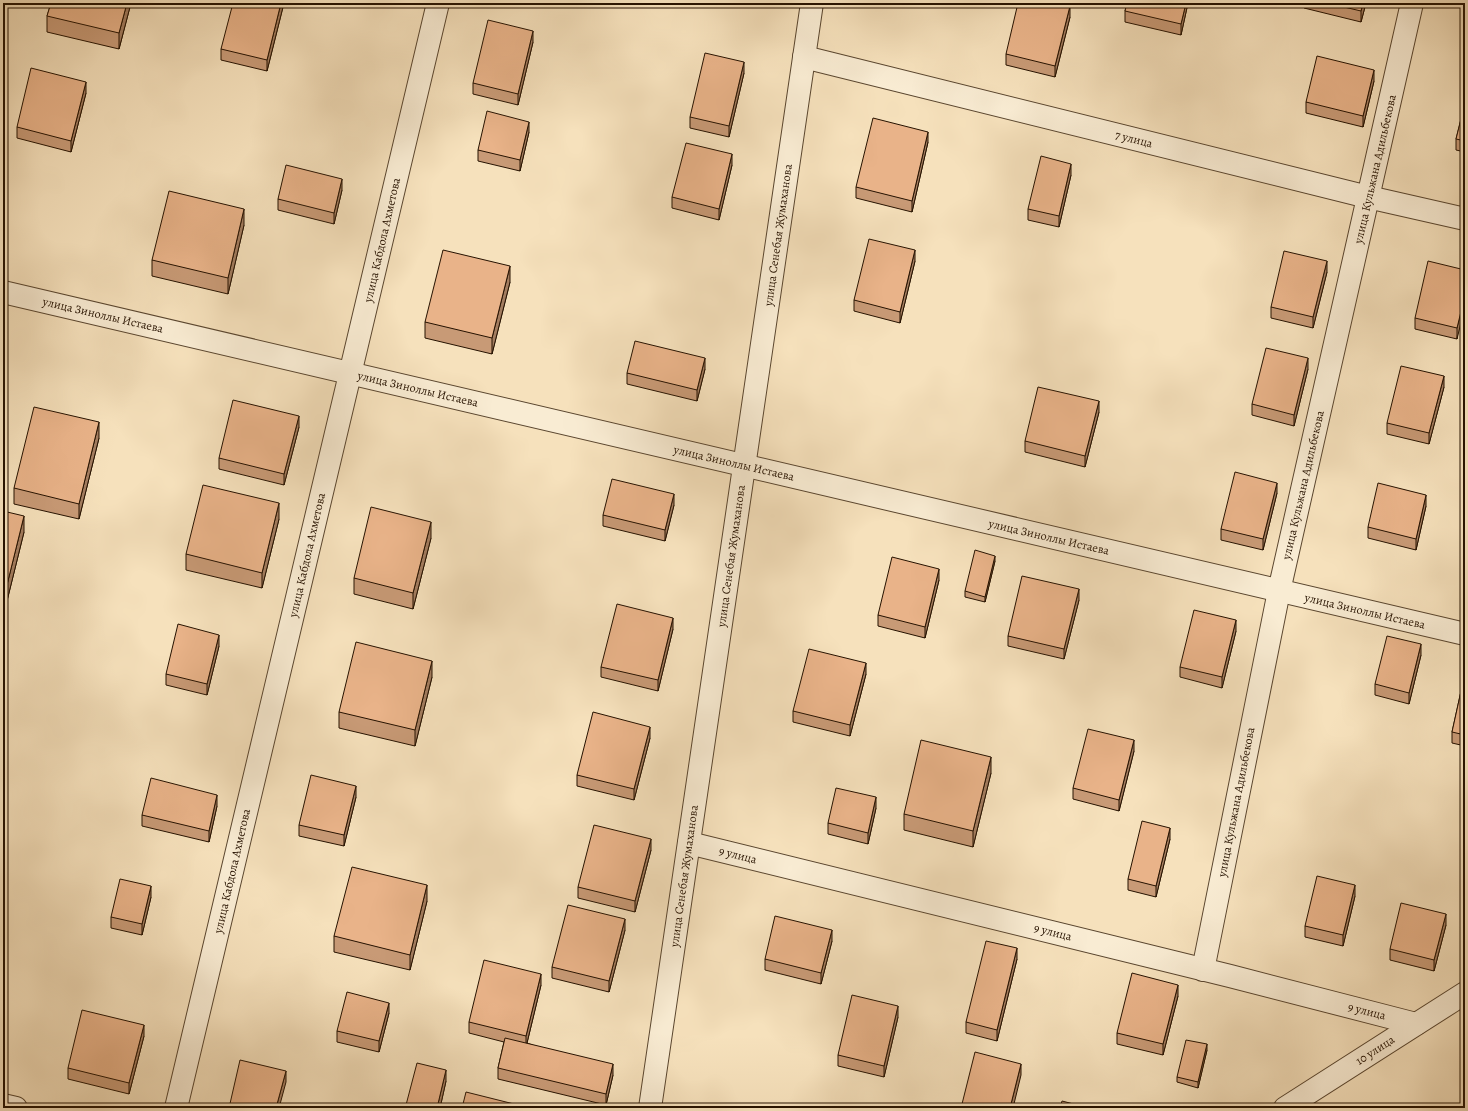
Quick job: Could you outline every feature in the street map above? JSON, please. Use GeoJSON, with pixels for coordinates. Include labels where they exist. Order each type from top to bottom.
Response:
{"type":"FeatureCollection","features":[{"type":"Feature","properties":{"kind":"street","name":"улица Кабдола Ахметова"},"geometry":{"type":"LineString","coordinates":[[176,1108],[438,3]]}},
{"type":"Feature","properties":{"kind":"street","name":"улица Сенебая Жумаханова"},"geometry":{"type":"LineString","coordinates":[[650,1108],[812,3]]}},
{"type":"Feature","properties":{"kind":"street","name":"улица Кульжана Адильбекова"},"geometry":{"type":"LineString","coordinates":[[1203,970],[1279,591],[1412,3]]}},
{"type":"Feature","properties":{"kind":"street","name":"7 улица"},"geometry":{"type":"LineString","coordinates":[[804,57],[1368,197],[1465,218]]}},
{"type":"Feature","properties":{"kind":"street","name":"улица Зиноллы Истаева"},"geometry":{"type":"LineString","coordinates":[[3,292],[1465,634]]}},
{"type":"Feature","properties":{"kind":"street","name":"9 улица"},"geometry":{"type":"LineString","coordinates":[[689,843],[1416,1024]]}},
{"type":"Feature","properties":{"kind":"street","name":"10 улица"},"geometry":{"type":"LineString","coordinates":[[1285,1108],[1465,993]]}},
{"type":"Feature","properties":{"kind":"street"},"geometry":{"type":"LineString","coordinates":[[3,1106],[16,1108]]}},
{"type":"Feature","properties":{"kind":"building"},"geometry":{"type":"Polygon","coordinates":[[[51,3],[127,3],[119,33],[47,16],[51,3]]]}},
{"type":"Feature","properties":{"kind":"building"},"geometry":{"type":"Polygon","coordinates":[[[233,3],[281,3],[267,60],[221,49],[233,3]]]}},
{"type":"Feature","properties":{"kind":"building"},"geometry":{"type":"Polygon","coordinates":[[[1018,3],[1056,3],[1070,6],[1055,66],[1006,54],[1018,3]]]}},
{"type":"Feature","properties":{"kind":"building"},"geometry":{"type":"Polygon","coordinates":[[[1127,3],[1186,3],[1181,24],[1125,11],[1127,3]]]}},
{"type":"Feature","properties":{"kind":"building"},"geometry":{"type":"Polygon","coordinates":[[[1327,3],[1363,3],[1361,11],[1327,3]]]}},
{"type":"Feature","properties":{"kind":"building"},"geometry":{"type":"Polygon","coordinates":[[[488,20],[533,31],[518,94],[473,83],[488,20]]]}},
{"type":"Feature","properties":{"kind":"building"},"geometry":{"type":"Polygon","coordinates":[[[705,53],[744,62],[729,126],[690,117],[705,53]]]}},
{"type":"Feature","properties":{"kind":"building"},"geometry":{"type":"Polygon","coordinates":[[[1317,56],[1374,70],[1363,116],[1306,102],[1317,56]]]}},
{"type":"Feature","properties":{"kind":"building"},"geometry":{"type":"Polygon","coordinates":[[[31,68],[86,82],[71,141],[17,127],[31,68]]]}},
{"type":"Feature","properties":{"kind":"building"},"geometry":{"type":"Polygon","coordinates":[[[1465,103],[1465,141],[1456,139],[1465,103]]]}},
{"type":"Feature","properties":{"kind":"building"},"geometry":{"type":"Polygon","coordinates":[[[487,111],[529,122],[520,160],[478,150],[487,111]]]}},
{"type":"Feature","properties":{"kind":"building"},"geometry":{"type":"Polygon","coordinates":[[[873,118],[928,132],[912,201],[856,187],[873,118]]]}},
{"type":"Feature","properties":{"kind":"building"},"geometry":{"type":"Polygon","coordinates":[[[686,143],[732,154],[719,209],[672,197],[686,143]]]}},
{"type":"Feature","properties":{"kind":"building"},"geometry":{"type":"Polygon","coordinates":[[[1041,156],[1071,164],[1059,216],[1028,209],[1041,156]]]}},
{"type":"Feature","properties":{"kind":"building"},"geometry":{"type":"Polygon","coordinates":[[[286,165],[342,179],[334,213],[278,199],[286,165]]]}},
{"type":"Feature","properties":{"kind":"building"},"geometry":{"type":"Polygon","coordinates":[[[169,191],[244,209],[228,278],[152,260],[169,191]]]}},
{"type":"Feature","properties":{"kind":"building"},"geometry":{"type":"Polygon","coordinates":[[[869,239],[915,250],[900,312],[854,300],[869,239]]]}},
{"type":"Feature","properties":{"kind":"building"},"geometry":{"type":"Polygon","coordinates":[[[443,250],[510,266],[492,338],[425,322],[443,250]]]}},
{"type":"Feature","properties":{"kind":"building"},"geometry":{"type":"Polygon","coordinates":[[[1284,251],[1327,261],[1313,317],[1271,307],[1284,251]]]}},
{"type":"Feature","properties":{"kind":"building"},"geometry":{"type":"Polygon","coordinates":[[[1428,261],[1465,270],[1465,295],[1457,328],[1415,318],[1428,261]]]}},
{"type":"Feature","properties":{"kind":"building"},"geometry":{"type":"Polygon","coordinates":[[[635,341],[705,358],[697,390],[627,373],[635,341]]]}},
{"type":"Feature","properties":{"kind":"building"},"geometry":{"type":"Polygon","coordinates":[[[1266,348],[1308,358],[1294,415],[1252,404],[1266,348]]]}},
{"type":"Feature","properties":{"kind":"building"},"geometry":{"type":"Polygon","coordinates":[[[1401,366],[1444,376],[1429,433],[1387,423],[1401,366]]]}},
{"type":"Feature","properties":{"kind":"building"},"geometry":{"type":"Polygon","coordinates":[[[1038,387],[1099,401],[1085,456],[1025,441],[1038,387]]]}},
{"type":"Feature","properties":{"kind":"building"},"geometry":{"type":"Polygon","coordinates":[[[233,400],[299,416],[284,474],[219,458],[233,400]]]}},
{"type":"Feature","properties":{"kind":"building"},"geometry":{"type":"Polygon","coordinates":[[[34,407],[99,422],[79,504],[14,488],[34,407]]]}},
{"type":"Feature","properties":{"kind":"building"},"geometry":{"type":"Polygon","coordinates":[[[1235,472],[1277,483],[1263,539],[1221,529],[1235,472]]]}},
{"type":"Feature","properties":{"kind":"building"},"geometry":{"type":"Polygon","coordinates":[[[612,479],[674,494],[665,530],[603,515],[612,479]]]}},
{"type":"Feature","properties":{"kind":"building"},"geometry":{"type":"Polygon","coordinates":[[[1378,483],[1426,495],[1416,539],[1368,527],[1378,483]]]}},
{"type":"Feature","properties":{"kind":"building"},"geometry":{"type":"Polygon","coordinates":[[[203,485],[279,503],[262,573],[186,554],[203,485]]]}},
{"type":"Feature","properties":{"kind":"building"},"geometry":{"type":"Polygon","coordinates":[[[371,507],[431,522],[413,593],[354,578],[371,507]]]}},
{"type":"Feature","properties":{"kind":"building"},"geometry":{"type":"Polygon","coordinates":[[[3,511],[24,516],[4,597],[3,597],[3,511]]]}},
{"type":"Feature","properties":{"kind":"building"},"geometry":{"type":"Polygon","coordinates":[[[975,550],[995,556],[985,597],[965,591],[975,550]]]}},
{"type":"Feature","properties":{"kind":"building"},"geometry":{"type":"Polygon","coordinates":[[[892,557],[939,569],[925,627],[878,615],[892,557]]]}},
{"type":"Feature","properties":{"kind":"building"},"geometry":{"type":"Polygon","coordinates":[[[1022,576],[1079,589],[1064,649],[1008,636],[1022,576]]]}},
{"type":"Feature","properties":{"kind":"building"},"geometry":{"type":"Polygon","coordinates":[[[617,604],[673,618],[658,680],[601,667],[617,604]]]}},
{"type":"Feature","properties":{"kind":"building"},"geometry":{"type":"Polygon","coordinates":[[[1194,610],[1236,620],[1222,677],[1180,667],[1194,610]]]}},
{"type":"Feature","properties":{"kind":"building"},"geometry":{"type":"Polygon","coordinates":[[[178,624],[219,635],[207,684],[166,674],[178,624]]]}},
{"type":"Feature","properties":{"kind":"building"},"geometry":{"type":"Polygon","coordinates":[[[1387,636],[1421,644],[1409,693],[1375,684],[1387,636]]]}},
{"type":"Feature","properties":{"kind":"building"},"geometry":{"type":"Polygon","coordinates":[[[356,642],[432,661],[415,730],[339,712],[356,642]]]}},
{"type":"Feature","properties":{"kind":"building"},"geometry":{"type":"Polygon","coordinates":[[[809,649],[866,663],[850,725],[793,711],[809,649]]]}},
{"type":"Feature","properties":{"kind":"building"},"geometry":{"type":"Polygon","coordinates":[[[1465,673],[1465,735],[1452,732],[1465,673]]]}},
{"type":"Feature","properties":{"kind":"building"},"geometry":{"type":"Polygon","coordinates":[[[593,712],[650,727],[634,789],[577,775],[593,712]]]}},
{"type":"Feature","properties":{"kind":"building"},"geometry":{"type":"Polygon","coordinates":[[[1088,729],[1134,740],[1119,800],[1073,788],[1088,729]]]}},
{"type":"Feature","properties":{"kind":"building"},"geometry":{"type":"Polygon","coordinates":[[[921,740],[991,757],[973,831],[904,814],[921,740]]]}},
{"type":"Feature","properties":{"kind":"building"},"geometry":{"type":"Polygon","coordinates":[[[311,775],[356,786],[344,835],[299,825],[311,775]]]}},
{"type":"Feature","properties":{"kind":"building"},"geometry":{"type":"Polygon","coordinates":[[[151,778],[217,795],[209,831],[142,815],[151,778]]]}},
{"type":"Feature","properties":{"kind":"building"},"geometry":{"type":"Polygon","coordinates":[[[836,788],[876,797],[868,833],[828,823],[836,788]]]}},
{"type":"Feature","properties":{"kind":"building"},"geometry":{"type":"Polygon","coordinates":[[[1142,821],[1170,828],[1156,886],[1128,879],[1142,821]]]}},
{"type":"Feature","properties":{"kind":"building"},"geometry":{"type":"Polygon","coordinates":[[[594,825],[651,839],[635,901],[578,887],[594,825]]]}},
{"type":"Feature","properties":{"kind":"building"},"geometry":{"type":"Polygon","coordinates":[[[352,867],[427,885],[410,955],[334,936],[352,867]]]}},
{"type":"Feature","properties":{"kind":"building"},"geometry":{"type":"Polygon","coordinates":[[[1317,876],[1355,885],[1343,935],[1305,926],[1317,876]]]}},
{"type":"Feature","properties":{"kind":"building"},"geometry":{"type":"Polygon","coordinates":[[[120,879],[151,886],[142,924],[111,917],[120,879]]]}},
{"type":"Feature","properties":{"kind":"building"},"geometry":{"type":"Polygon","coordinates":[[[1401,903],[1446,914],[1434,960],[1390,949],[1401,903]]]}},
{"type":"Feature","properties":{"kind":"building"},"geometry":{"type":"Polygon","coordinates":[[[568,905],[625,919],[609,981],[552,967],[568,905]]]}},
{"type":"Feature","properties":{"kind":"building"},"geometry":{"type":"Polygon","coordinates":[[[775,916],[832,930],[821,973],[765,959],[775,916]]]}},
{"type":"Feature","properties":{"kind":"building"},"geometry":{"type":"Polygon","coordinates":[[[986,941],[1017,948],[997,1030],[966,1022],[986,941]]]}},
{"type":"Feature","properties":{"kind":"building"},"geometry":{"type":"Polygon","coordinates":[[[484,960],[541,974],[526,1036],[469,1022],[484,960]]]}},
{"type":"Feature","properties":{"kind":"building"},"geometry":{"type":"Polygon","coordinates":[[[1132,973],[1178,985],[1163,1044],[1117,1033],[1132,973]]]}},
{"type":"Feature","properties":{"kind":"building"},"geometry":{"type":"Polygon","coordinates":[[[347,992],[389,1003],[379,1041],[337,1031],[347,992]]]}},
{"type":"Feature","properties":{"kind":"building"},"geometry":{"type":"Polygon","coordinates":[[[852,995],[898,1006],[884,1066],[838,1055],[852,995]]]}},
{"type":"Feature","properties":{"kind":"building"},"geometry":{"type":"Polygon","coordinates":[[[82,1010],[144,1025],[129,1083],[68,1068],[82,1010]]]}},
{"type":"Feature","properties":{"kind":"building"},"geometry":{"type":"Polygon","coordinates":[[[505,1038],[613,1064],[606,1094],[498,1068],[505,1038]]]}},
{"type":"Feature","properties":{"kind":"building"},"geometry":{"type":"Polygon","coordinates":[[[1186,1040],[1207,1044],[1198,1082],[1177,1077],[1186,1040]]]}},
{"type":"Feature","properties":{"kind":"building"},"geometry":{"type":"Polygon","coordinates":[[[975,1052],[1021,1064],[1010,1108],[961,1108],[975,1052]]]}},
{"type":"Feature","properties":{"kind":"building"},"geometry":{"type":"Polygon","coordinates":[[[240,1060],[286,1071],[276,1108],[229,1108],[240,1060]]]}},
{"type":"Feature","properties":{"kind":"building"},"geometry":{"type":"Polygon","coordinates":[[[417,1063],[446,1070],[437,1108],[418,1108],[406,1105],[417,1063]]]}},
{"type":"Feature","properties":{"kind":"building"},"geometry":{"type":"Polygon","coordinates":[[[466,1092],[522,1106],[522,1108],[462,1108],[466,1092]]]}},
{"type":"Feature","properties":{"kind":"building"},"geometry":{"type":"Polygon","coordinates":[[[1062,1101],[1089,1108],[1060,1108],[1062,1101]]]}}]}
